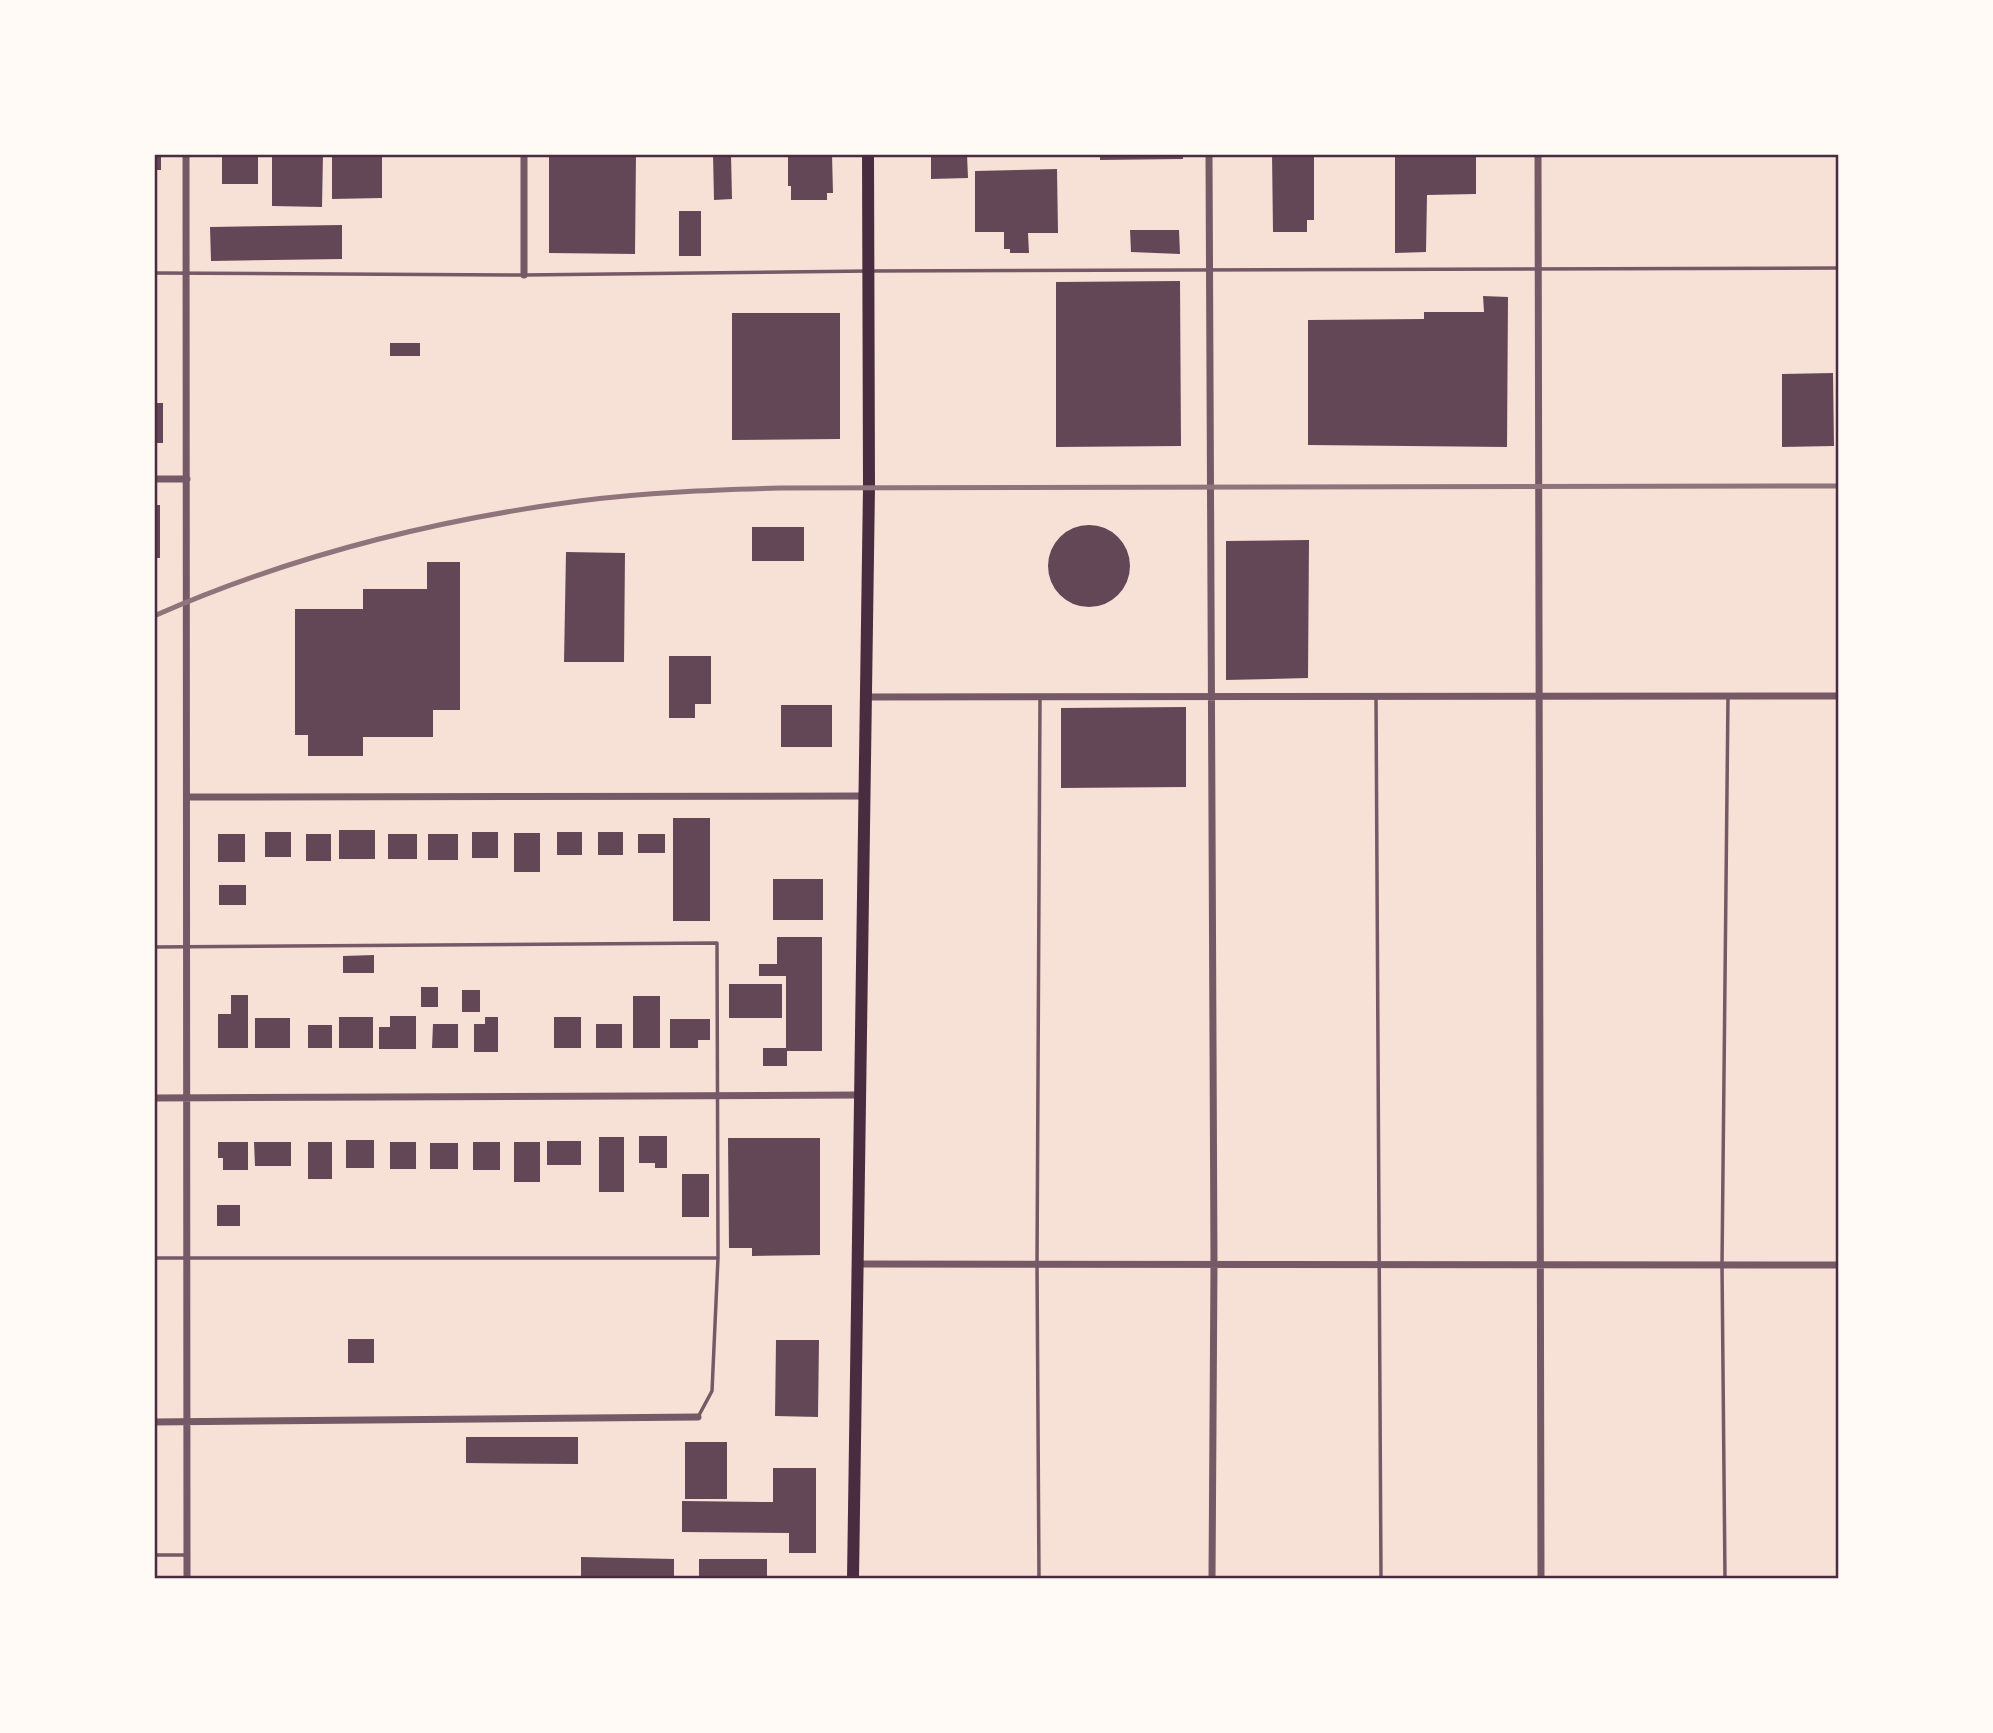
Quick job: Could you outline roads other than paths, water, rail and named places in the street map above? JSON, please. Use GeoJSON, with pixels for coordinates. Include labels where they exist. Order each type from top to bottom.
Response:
{"type":"FeatureCollection","features":[{"type":"Feature","properties":{"kind":"main road"},"geometry":{"type":"LineString","coordinates":[[853,1579],[869,487],[868,154]]}},
{"type":"Feature","properties":{"kind":"street"},"geometry":{"type":"LineString","coordinates":[[186,154],[187,1579]]}},
{"type":"Feature","properties":{"kind":"street"},"geometry":{"type":"LineString","coordinates":[[524,154],[524,275]]}},
{"type":"Feature","properties":{"kind":"street"},"geometry":{"type":"LineString","coordinates":[[1209,154],[1214,1264],[1212,1579]]}},
{"type":"Feature","properties":{"kind":"street"},"geometry":{"type":"LineString","coordinates":[[1538,154],[1537,696],[1541,1579]]}},
{"type":"Feature","properties":{"kind":"street"},"geometry":{"type":"LineString","coordinates":[[154,479],[187,479]]}},
{"type":"Feature","properties":{"kind":"street"},"geometry":{"type":"LineString","coordinates":[[865,697],[1839,696]]}},
{"type":"Feature","properties":{"kind":"street"},"geometry":{"type":"LineString","coordinates":[[187,797],[863,796]]}},
{"type":"Feature","properties":{"kind":"street"},"geometry":{"type":"LineString","coordinates":[[154,1098],[860,1095]]}},
{"type":"Feature","properties":{"kind":"street"},"geometry":{"type":"LineString","coordinates":[[858,1264],[1839,1265]]}},
{"type":"Feature","properties":{"kind":"street"},"geometry":{"type":"LineString","coordinates":[[154,1422],[698,1417]]}},
{"type":"Feature","properties":{"kind":"lane"},"geometry":{"type":"LineString","coordinates":[[154,273],[524,275],[869,271],[1839,268]]}},
{"type":"Feature","properties":{"kind":"lane"},"geometry":{"type":"LineString","coordinates":[[1039,1579],[1037,1264],[1040,696]]}},
{"type":"Feature","properties":{"kind":"lane"},"geometry":{"type":"LineString","coordinates":[[1376,696],[1381,1579]]}},
{"type":"Feature","properties":{"kind":"lane"},"geometry":{"type":"LineString","coordinates":[[1725,1579],[1722,1265],[1728,696]]}},
{"type":"Feature","properties":{"kind":"lane"},"geometry":{"type":"LineString","coordinates":[[154,947],[717,943],[718,1258],[712,1391],[698,1417]]}},
{"type":"Feature","properties":{"kind":"lane"},"geometry":{"type":"LineString","coordinates":[[154,1258],[718,1258]]}},
{"type":"Feature","properties":{"kind":"lane"},"geometry":{"type":"LineString","coordinates":[[154,1555],[187,1555]]}},
{"type":"Feature","properties":{"kind":"railway"},"geometry":{"type":"LineString","coordinates":[[154,616],[257,576],[416,530],[525,509],[655,493],[781,488],[1839,486]]}}]}
